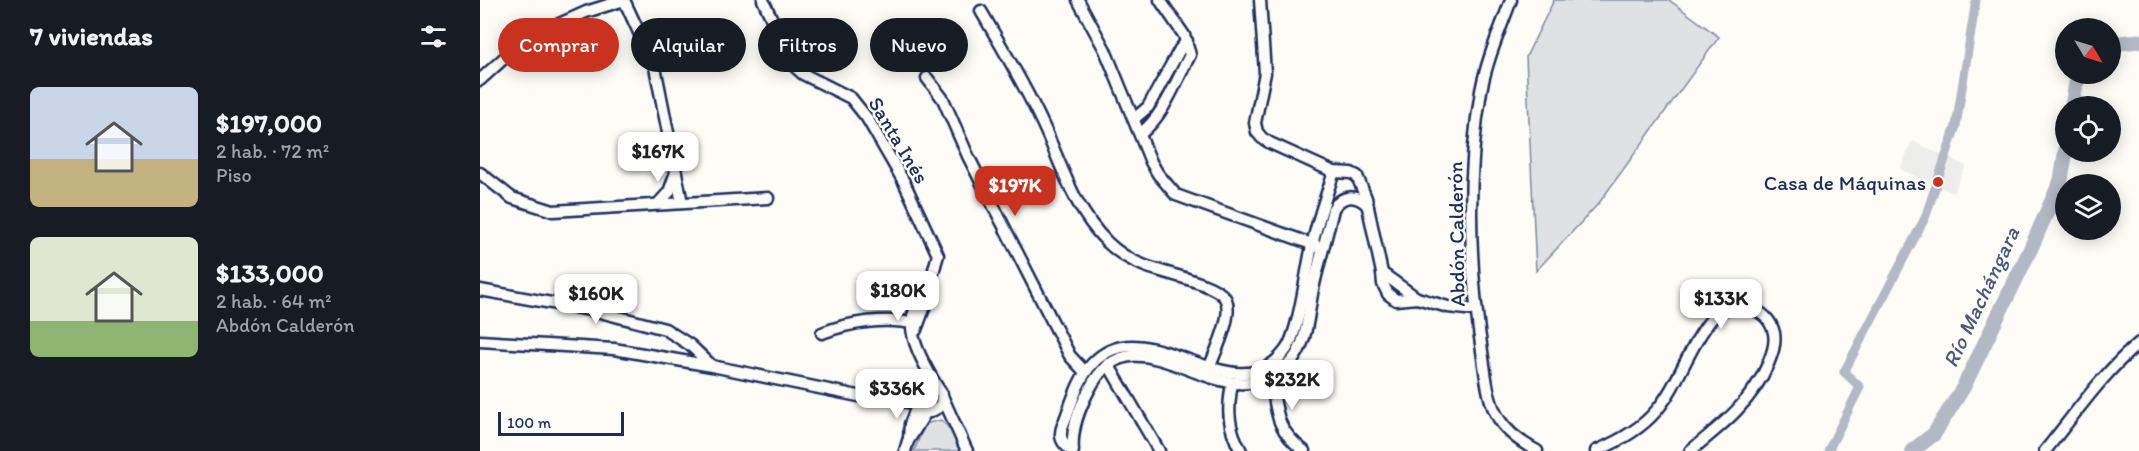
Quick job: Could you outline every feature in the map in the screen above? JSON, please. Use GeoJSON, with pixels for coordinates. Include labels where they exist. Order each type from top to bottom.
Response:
{"type":"FeatureCollection","features":[{"type":"Feature","properties":{"kind":"street"},"geometry":{"type":"LineString","coordinates":[[480,80],[525,39],[586,12],[624,0],[655,67],[682,203]]}},
{"type":"Feature","properties":{"kind":"street","name":"Santa Inés"},"geometry":{"type":"LineString","coordinates":[[763,0],[793,65],[803,74],[851,98],[858,106],[904,182],[938,255],[924,296],[919,301],[915,327]]}},
{"type":"Feature","properties":{"kind":"street"},"geometry":{"type":"LineString","coordinates":[[1078,0],[1106,50],[1158,174],[1176,195],[1318,246]]}},
{"type":"Feature","properties":{"kind":"street"},"geometry":{"type":"LineString","coordinates":[[1140,134],[1158,115],[1190,55],[1187,42],[1160,0]]}},
{"type":"Feature","properties":{"kind":"street"},"geometry":{"type":"LineString","coordinates":[[1260,0],[1265,73],[1255,123],[1257,132],[1262,138],[1334,172],[1351,173],[1357,176],[1368,206],[1383,284],[1388,294],[1396,300],[1417,298],[1448,307],[1475,310]]}},
{"type":"Feature","properties":{"kind":"street","name":"Abdón Calderón"},"geometry":{"type":"LineString","coordinates":[[1511,0],[1488,62],[1473,160],[1471,233],[1475,310],[1489,395],[1499,419],[1516,436],[1538,451]]}},
{"type":"Feature","properties":{"kind":"street"},"geometry":{"type":"LineString","coordinates":[[981,11],[1029,94],[1060,166],[1086,218],[1110,244],[1143,266],[1214,288],[1224,297],[1227,303],[1227,317],[1208,371]]}},
{"type":"Feature","properties":{"kind":"street"},"geometry":{"type":"LineString","coordinates":[[1134,119],[1148,107],[1180,49],[1187,42]]}},
{"type":"Feature","properties":{"kind":"street"},"geometry":{"type":"LineString","coordinates":[[927,78],[942,99],[968,156],[1070,356],[1085,372]]}},
{"type":"Feature","properties":{"kind":"street"},"geometry":{"type":"LineString","coordinates":[[658,204],[669,192],[676,172]]}},
{"type":"Feature","properties":{"kind":"street"},"geometry":{"type":"LineString","coordinates":[[1073,451],[1062,441],[1060,431],[1085,372],[1100,356],[1113,349],[1128,345],[1143,346],[1208,371],[1232,384],[1256,382],[1271,377],[1290,363],[1300,348],[1334,172]]}},
{"type":"Feature","properties":{"kind":"street"},"geometry":{"type":"LineString","coordinates":[[480,173],[512,198],[553,211],[768,198]]}},
{"type":"Feature","properties":{"kind":"street"},"geometry":{"type":"LineString","coordinates":[[1073,451],[1073,432],[1084,399],[1100,371],[1121,357],[1143,356],[1208,371],[1234,374],[1266,368],[1284,353],[1293,334],[1318,246],[1333,209],[1343,198],[1352,197],[1368,206]]}},
{"type":"Feature","properties":{"kind":"street"},"geometry":{"type":"LineString","coordinates":[[480,290],[596,311],[665,329],[690,345],[712,366]]}},
{"type":"Feature","properties":{"kind":"street"},"geometry":{"type":"LineString","coordinates":[[1596,451],[1630,433],[1655,412],[1674,385],[1710,320],[1723,309],[1736,305],[1757,311],[1772,324],[1775,336],[1773,352],[1763,376],[1735,414],[1690,451]]}},
{"type":"Feature","properties":{"kind":"street"},"geometry":{"type":"LineString","coordinates":[[822,333],[843,325],[885,321],[915,327],[919,354],[943,398],[967,451]]}},
{"type":"Feature","properties":{"kind":"street"},"geometry":{"type":"LineString","coordinates":[[480,341],[614,349],[712,366],[868,398],[886,397],[921,402],[938,409],[943,398]]}},
{"type":"Feature","properties":{"kind":"street"},"geometry":{"type":"LineString","coordinates":[[2045,451],[2122,357],[2139,343]]}},
{"type":"Feature","properties":{"kind":"street"},"geometry":{"type":"LineString","coordinates":[[921,402],[924,364]]}},
{"type":"Feature","properties":{"kind":"street"},"geometry":{"type":"LineString","coordinates":[[1108,364],[1159,451]]}},
{"type":"Feature","properties":{"kind":"street"},"geometry":{"type":"LineString","coordinates":[[1271,377],[1279,422],[1286,435],[1304,451]]}},
{"type":"Feature","properties":{"kind":"street"},"geometry":{"type":"LineString","coordinates":[[907,446],[910,424],[929,384],[937,387]]}},
{"type":"Feature","properties":{"kind":"street"},"geometry":{"type":"LineString","coordinates":[[1232,384],[1230,429],[1240,451]]}},
{"type":"Feature","properties":{"kind":"street"},"geometry":{"type":"LineString","coordinates":[[921,402],[954,426]]}},
{"type":"Feature","properties":{"kind":"shaded area"},"geometry":{"type":"Polygon","coordinates":[[[1554,0],[1669,0],[1719,37],[1599,203],[1536,271],[1526,57],[1554,0]]]}},
{"type":"Feature","properties":{"kind":"shaded area"},"geometry":{"type":"Polygon","coordinates":[[[1912,141],[1966,166],[1953,193],[1900,169],[1912,141]]]}},
{"type":"Feature","properties":{"kind":"shaded area"},"geometry":{"type":"Polygon","coordinates":[[[941,420],[950,429],[961,451],[914,451],[925,424],[941,420]]]}},
{"type":"Feature","properties":{"kind":"waterway"},"geometry":{"type":"LineString","coordinates":[[1828,451],[1860,387],[1844,372],[1925,218],[1956,126],[1976,0]]}},
{"type":"Feature","properties":{"kind":"waterway","name":"Río Machángara"},"geometry":{"type":"LineString","coordinates":[[2121,43],[2139,41]]}},
{"type":"Feature","properties":{"kind":"waterway","name":"Río Machángara"},"geometry":{"type":"LineString","coordinates":[[2074,96],[2076,84]]}},
{"type":"Feature","properties":{"kind":"waterway","name":"Río Machángara"},"geometry":{"type":"LineString","coordinates":[[1912,451],[1934,434],[1963,388],[2031,248],[2061,180],[2064,162]]}},
{"type":"Feature","properties":{"kind":"place","name":"Casa de Máquinas"},"geometry":{"type":"Point","coordinates":[1938,182]}}]}
